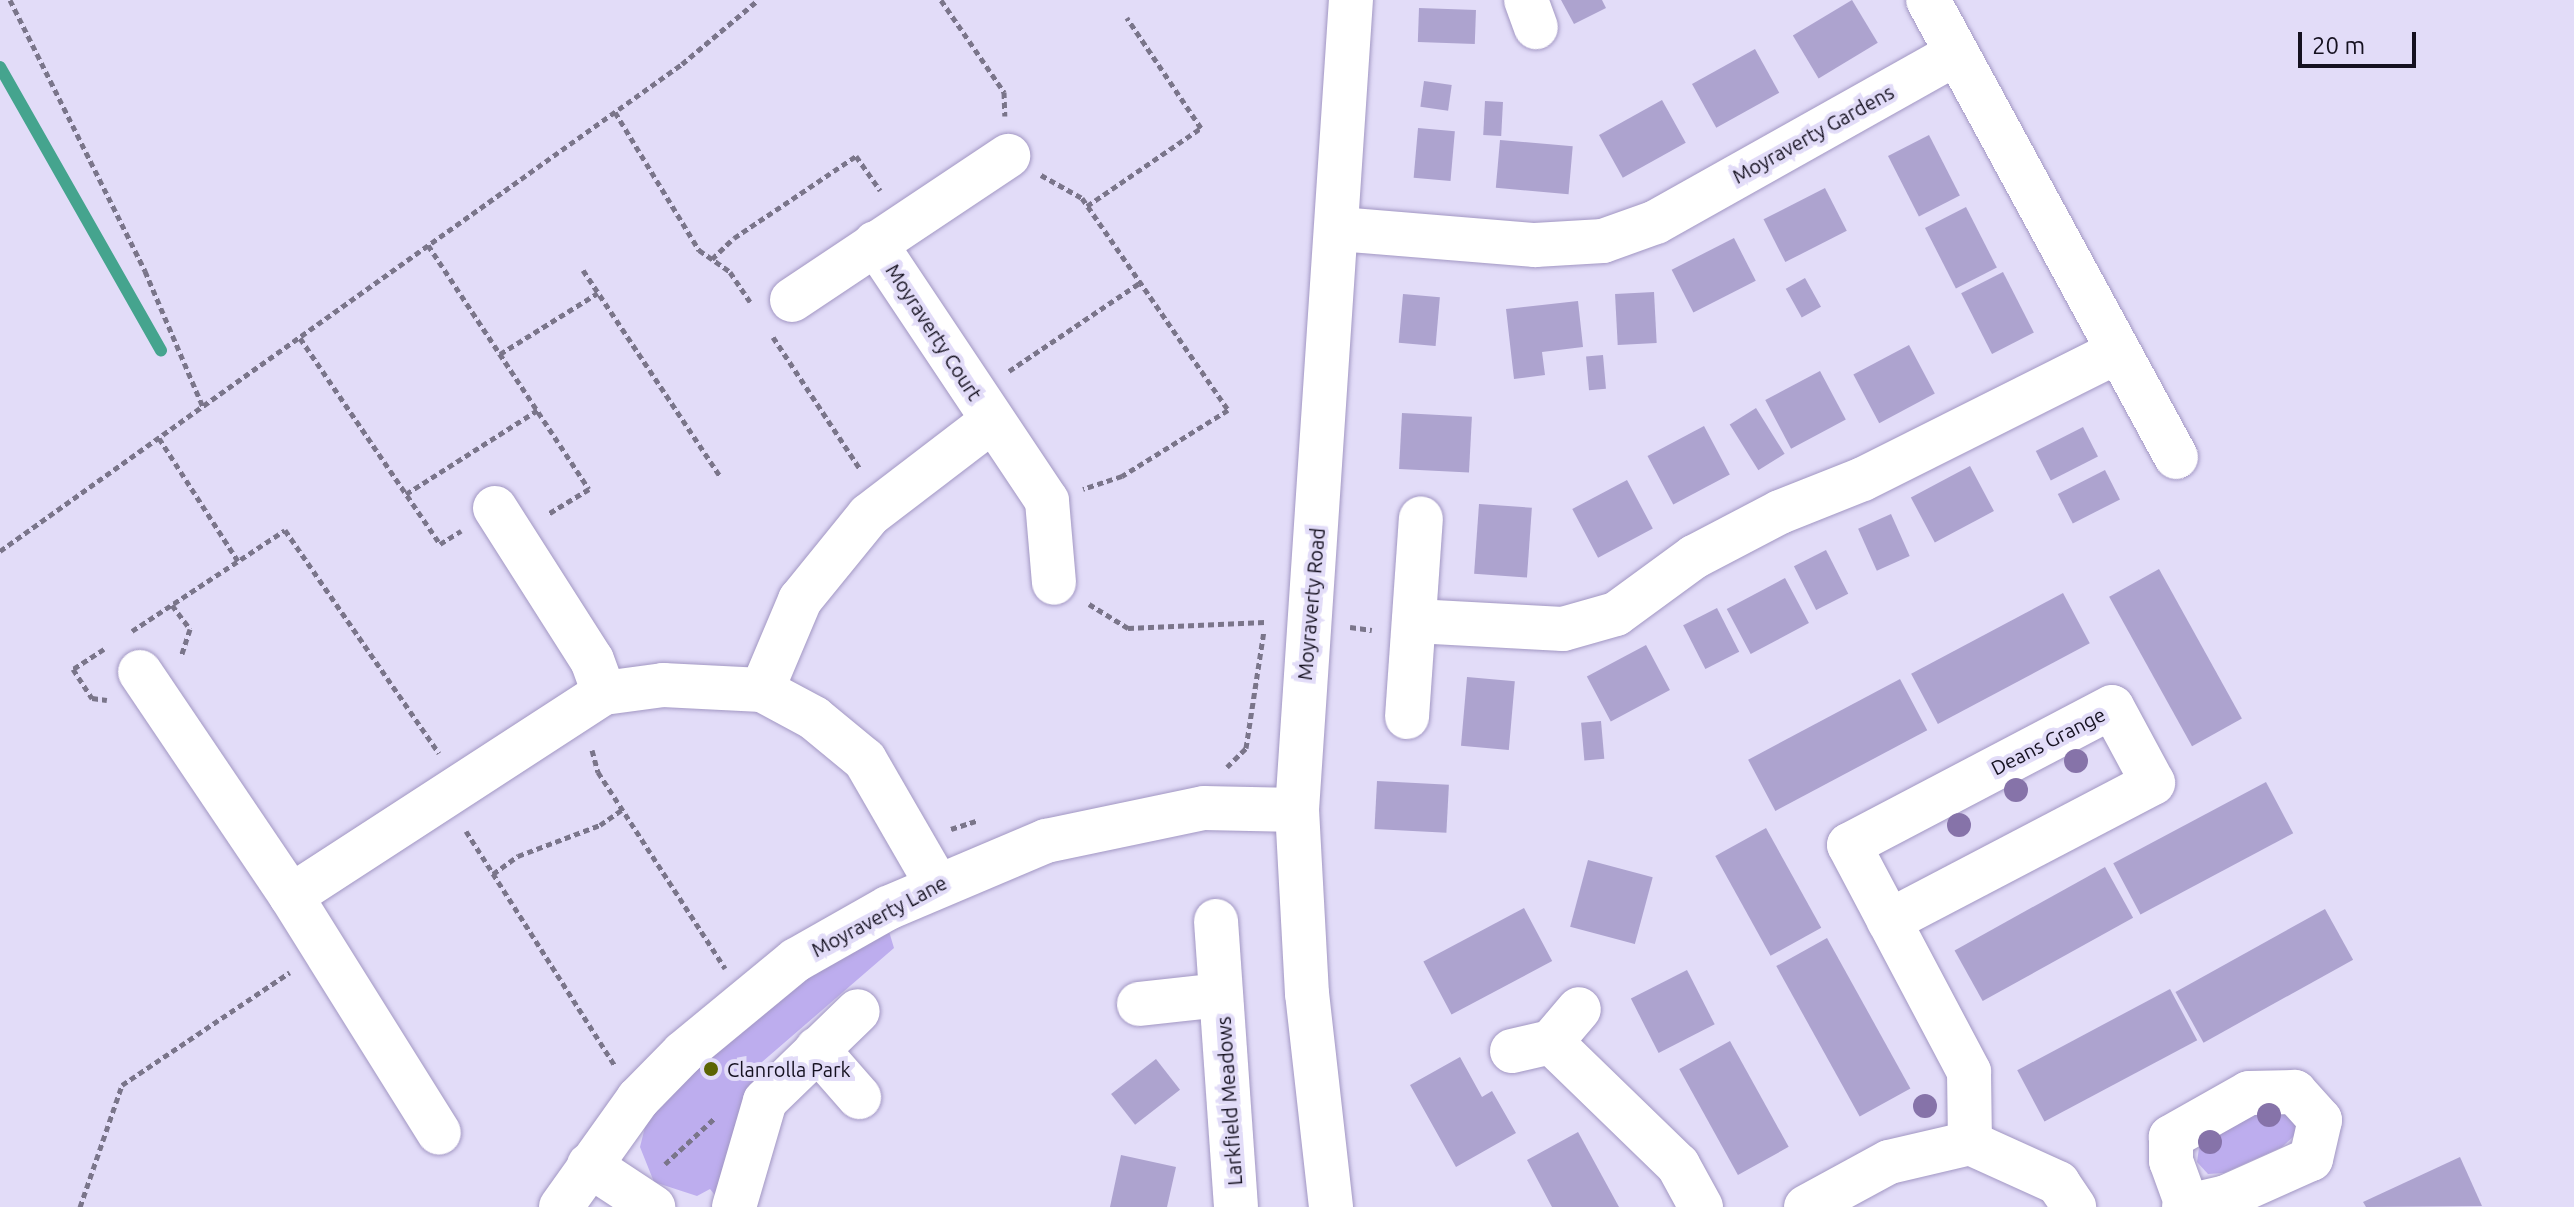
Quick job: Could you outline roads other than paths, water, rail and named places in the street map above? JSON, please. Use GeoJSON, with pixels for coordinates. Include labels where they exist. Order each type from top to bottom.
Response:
{"type":"FeatureCollection","features":[{"type":"Feature","properties":{"kind":"street","name":"Moyraverty Road"},"geometry":{"type":"LineString","coordinates":[[1331,1207],[1307,994],[1297,810],[1339,229],[1351,0]]}},
{"type":"Feature","properties":{"kind":"street"},"geometry":{"type":"LineString","coordinates":[[1928,0],[1954,55],[2115,353],[2176,457]]}},
{"type":"Feature","properties":{"kind":"street","name":"Moyraverty Gardens"},"geometry":{"type":"LineString","coordinates":[[1339,229],[1535,245],[1603,241],[1656,222],[1954,55]]}},
{"type":"Feature","properties":{"kind":"street","name":"Moyraverty Court"},"geometry":{"type":"LineString","coordinates":[[792,300],[1008,156]]}},
{"type":"Feature","properties":{"kind":"street","name":"Moyraverty Court"},"geometry":{"type":"LineString","coordinates":[[890,233],[984,407],[1047,501],[1054,583]]}},
{"type":"Feature","properties":{"kind":"street"},"geometry":{"type":"LineString","coordinates":[[1415,621],[1563,629],[1616,614],[1694,557],[1780,512],[1863,479],[2115,353]]}},
{"type":"Feature","properties":{"kind":"street","name":"Moyraverty Court"},"geometry":{"type":"LineString","coordinates":[[762,690],[800,600],[869,515],[984,407]]}},
{"type":"Feature","properties":{"kind":"street"},"geometry":{"type":"LineString","coordinates":[[1407,717],[1421,518]]}},
{"type":"Feature","properties":{"kind":"street"},"geometry":{"type":"LineString","coordinates":[[504,522],[592,660],[587,704]]}},
{"type":"Feature","properties":{"kind":"street"},"geometry":{"type":"LineString","coordinates":[[124,651],[291,896],[439,1133]]}},
{"type":"Feature","properties":{"kind":"street"},"geometry":{"type":"LineString","coordinates":[[291,896],[587,704],[663,685],[762,690],[814,718],[865,760],[936,883]]}},
{"type":"Feature","properties":{"kind":"street","name":"Deans Grange"},"geometry":{"type":"LineString","coordinates":[[1889,921],[2153,783],[2112,707],[1849,845],[1889,921],[1969,1072],[1970,1143]]}},
{"type":"Feature","properties":{"kind":"street","name":"Moyraverty Lane"},"geometry":{"type":"LineString","coordinates":[[561,1207],[638,1099],[674,1062],[796,960],[936,883],[1046,841],[1204,808],[1297,810]]}},
{"type":"Feature","properties":{"kind":"street","name":"Larkfield Meadows"},"geometry":{"type":"LineString","coordinates":[[1216,921],[1236,1207]]}},
{"type":"Feature","properties":{"kind":"street","name":"Larkfield Meadows"},"geometry":{"type":"LineString","coordinates":[[1139,1004],[1221,995]]}},
{"type":"Feature","properties":{"kind":"street"},"geometry":{"type":"LineString","coordinates":[[1579,1009],[1532,1046],[1678,1165],[1701,1207]]}},
{"type":"Feature","properties":{"kind":"street"},"geometry":{"type":"LineString","coordinates":[[734,1207],[765,1101],[858,1011]]}},
{"type":"Feature","properties":{"kind":"street"},"geometry":{"type":"LineString","coordinates":[[817,1049],[859,1097]]}},
{"type":"Feature","properties":{"kind":"street"},"geometry":{"type":"LineString","coordinates":[[1806,1207],[1889,1162],[1970,1143],[2058,1183],[2074,1207]]}},
{"type":"Feature","properties":{"kind":"street"},"geometry":{"type":"LineString","coordinates":[[589,1165],[653,1207]]}},
{"type":"Feature","properties":{"kind":"waterway"},"geometry":{"type":"LineString","coordinates":[[0,67],[161,350]]}},
{"type":"Feature","properties":{"kind":"place","name":"Clanrolla Park"},"geometry":{"type":"Point","coordinates":[711,1069]}}]}
